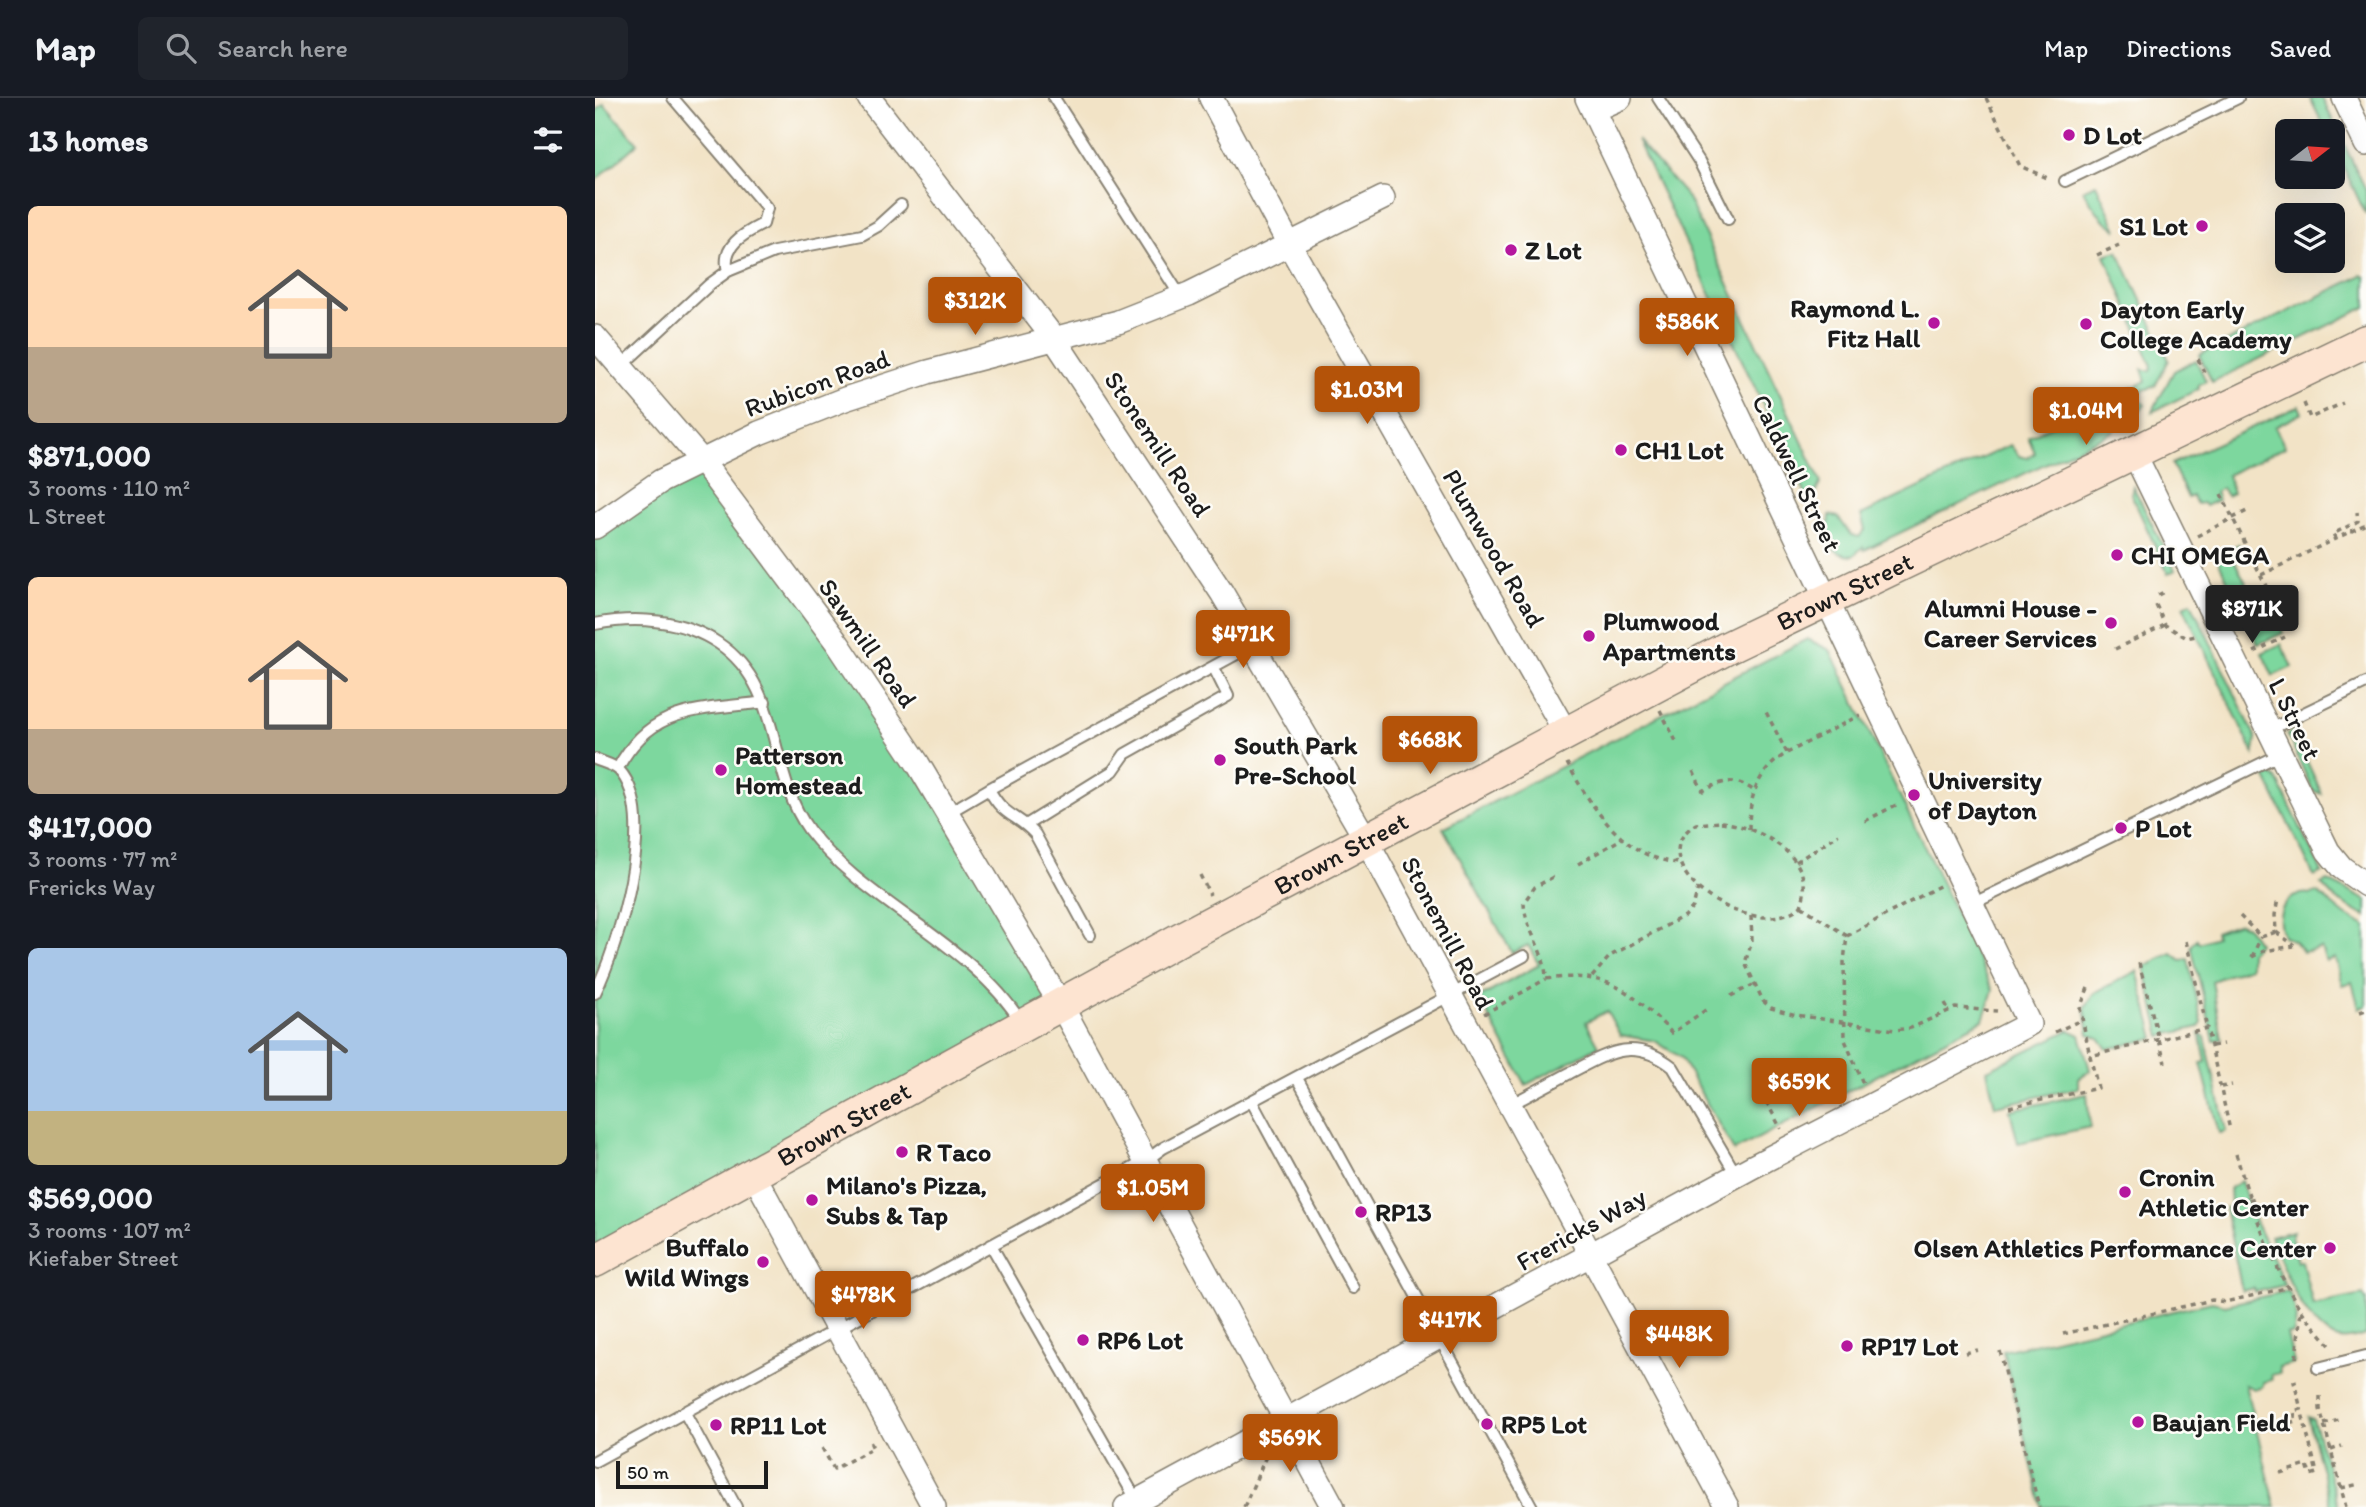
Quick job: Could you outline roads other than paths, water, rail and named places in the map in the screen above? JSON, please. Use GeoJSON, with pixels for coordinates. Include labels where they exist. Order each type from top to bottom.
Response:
{"type":"FeatureCollection","features":[{"type":"Feature","properties":{"kind":"street","name":"Stonemill Road"},"geometry":{"type":"LineString","coordinates":[[869,98],[1055,340],[1174,517],[1253,645],[1367,841],[1593,1254],[1727,1507]]}},
{"type":"Feature","properties":{"kind":"street","name":"Plumwood Road"},"geometry":{"type":"LineString","coordinates":[[1211,98],[1565,745]]}},
{"type":"Feature","properties":{"kind":"street"},"geometry":{"type":"LineString","coordinates":[[1590,104],[1620,98]]}},
{"type":"Feature","properties":{"kind":"street"},"geometry":{"type":"LineString","coordinates":[[2344,98],[2366,144]]}},
{"type":"Feature","properties":{"kind":"street","name":"Caldwell Street"},"geometry":{"type":"LineString","coordinates":[[1590,104],[2029,1024]]}},
{"type":"Feature","properties":{"kind":"street","name":"Rubicon Road"},"geometry":{"type":"LineString","coordinates":[[595,527],[661,481],[759,433],[845,399],[929,372],[1118,322],[1181,298],[1383,198]]}},
{"type":"Feature","properties":{"kind":"street","name":"Sawmill Road"},"geometry":{"type":"LineString","coordinates":[[595,337],[701,460],[838,644],[948,813],[1061,1005],[1143,1162],[1333,1507]]}},
{"type":"Feature","properties":{"kind":"street","name":"Brown Street"},"geometry":{"type":"LineString","coordinates":[[595,1261],[1061,1005],[1367,841],[1565,745],[1826,598],[2366,341]]}},
{"type":"Feature","properties":{"kind":"street","name":"L Street"},"geometry":{"type":"LineString","coordinates":[[2134,453],[2335,860],[2366,885]]}},
{"type":"Feature","properties":{"kind":"street","name":"Frericks Way"},"geometry":{"type":"LineString","coordinates":[[1131,1504],[1737,1176],[2029,1024]]}},
{"type":"Feature","properties":{"kind":"street"},"geometry":{"type":"LineString","coordinates":[[754,1175],[934,1507]]}},
{"type":"Feature","properties":{"kind":"lane"},"geometry":{"type":"LineString","coordinates":[[673,98],[767,208],[763,223],[733,243],[727,254],[728,271]]}},
{"type":"Feature","properties":{"kind":"lane"},"geometry":{"type":"LineString","coordinates":[[1054,98],[1181,298]]}},
{"type":"Feature","properties":{"kind":"lane"},"geometry":{"type":"LineString","coordinates":[[1658,98],[1699,161],[1728,219]]}},
{"type":"Feature","properties":{"kind":"lane"},"geometry":{"type":"LineString","coordinates":[[2066,181],[2238,98]]}},
{"type":"Feature","properties":{"kind":"lane"},"geometry":{"type":"LineString","coordinates":[[621,366],[710,284],[728,271],[774,252],[862,235],[901,205]]}},
{"type":"Feature","properties":{"kind":"lane"},"geometry":{"type":"LineString","coordinates":[[595,624],[638,619],[697,632],[718,643],[737,658],[751,676],[765,702],[785,778],[808,829],[848,869],[974,971],[1010,1006],[1024,1027]]}},
{"type":"Feature","properties":{"kind":"lane"},"geometry":{"type":"LineString","coordinates":[[948,813],[1205,669],[1214,668],[1253,645]]}},
{"type":"Feature","properties":{"kind":"lane"},"geometry":{"type":"LineString","coordinates":[[1026,825],[1113,771],[1125,754],[1228,696],[1214,668]]}},
{"type":"Feature","properties":{"kind":"lane"},"geometry":{"type":"LineString","coordinates":[[2269,730],[2366,683]]}},
{"type":"Feature","properties":{"kind":"lane"},"geometry":{"type":"LineString","coordinates":[[618,768],[629,747],[647,729],[678,713],[765,702]]}},
{"type":"Feature","properties":{"kind":"lane"},"geometry":{"type":"LineString","coordinates":[[1971,905],[2281,754]]}},
{"type":"Feature","properties":{"kind":"lane"},"geometry":{"type":"LineString","coordinates":[[595,759],[618,768],[629,786],[638,830],[620,921],[607,969],[595,993]]}},
{"type":"Feature","properties":{"kind":"lane"},"geometry":{"type":"LineString","coordinates":[[989,789],[998,806],[1026,825],[1090,935]]}},
{"type":"Feature","properties":{"kind":"lane"},"geometry":{"type":"LineString","coordinates":[[595,1461],[1143,1162],[1163,1148],[1524,956]]}},
{"type":"Feature","properties":{"kind":"lane"},"geometry":{"type":"LineString","coordinates":[[1510,1105],[1609,1052],[1643,1051],[1659,1057],[1673,1068],[1737,1176]]}},
{"type":"Feature","properties":{"kind":"lane"},"geometry":{"type":"LineString","coordinates":[[1297,1078],[1532,1507]]}},
{"type":"Feature","properties":{"kind":"lane"},"geometry":{"type":"LineString","coordinates":[[1252,1102],[1353,1288]]}},
{"type":"Feature","properties":{"kind":"lane"},"geometry":{"type":"LineString","coordinates":[[991,1245],[1131,1504]]}},
{"type":"Feature","properties":{"kind":"lane"},"geometry":{"type":"LineString","coordinates":[[2318,1368],[2366,1356]]}},
{"type":"Feature","properties":{"kind":"lane"},"geometry":{"type":"LineString","coordinates":[[684,1413],[736,1507]]}},
{"type":"Feature","properties":{"kind":"place","name":"D Lot"},"geometry":{"type":"Point","coordinates":[2069,135]}},
{"type":"Feature","properties":{"kind":"place","name":"S1 Lot"},"geometry":{"type":"Point","coordinates":[2202,226]}},
{"type":"Feature","properties":{"kind":"place","name":"Z Lot"},"geometry":{"type":"Point","coordinates":[1511,250]}},
{"type":"Feature","properties":{"kind":"place","name":"Raymond L. Fitz Hall"},"geometry":{"type":"Point","coordinates":[1934,323]}},
{"type":"Feature","properties":{"kind":"place","name":"Dayton Early College Academy"},"geometry":{"type":"Point","coordinates":[2086,324]}},
{"type":"Feature","properties":{"kind":"place","name":"CH1 Lot"},"geometry":{"type":"Point","coordinates":[1621,450]}},
{"type":"Feature","properties":{"kind":"place","name":"CHI OMEGA"},"geometry":{"type":"Point","coordinates":[2117,555]}},
{"type":"Feature","properties":{"kind":"place","name":"Alumni House - Career Services"},"geometry":{"type":"Point","coordinates":[2111,623]}},
{"type":"Feature","properties":{"kind":"place","name":"Plumwood Apartments"},"geometry":{"type":"Point","coordinates":[1589,636]}},
{"type":"Feature","properties":{"kind":"place","name":"South Park Pre-School"},"geometry":{"type":"Point","coordinates":[1220,760]}},
{"type":"Feature","properties":{"kind":"place","name":"Patterson Homestead"},"geometry":{"type":"Point","coordinates":[721,770]}},
{"type":"Feature","properties":{"kind":"place","name":"University of Dayton"},"geometry":{"type":"Point","coordinates":[1914,795]}},
{"type":"Feature","properties":{"kind":"place","name":"P Lot"},"geometry":{"type":"Point","coordinates":[2121,828]}},
{"type":"Feature","properties":{"kind":"place","name":"R Taco"},"geometry":{"type":"Point","coordinates":[902,1152]}},
{"type":"Feature","properties":{"kind":"place","name":"Cronin Athletic Center"},"geometry":{"type":"Point","coordinates":[2125,1192]}},
{"type":"Feature","properties":{"kind":"place","name":"Milano's Pizza, Subs & Tap"},"geometry":{"type":"Point","coordinates":[812,1200]}},
{"type":"Feature","properties":{"kind":"place","name":"RP13"},"geometry":{"type":"Point","coordinates":[1361,1212]}},
{"type":"Feature","properties":{"kind":"place","name":"Olsen Athletics Performance Center"},"geometry":{"type":"Point","coordinates":[2330,1248]}},
{"type":"Feature","properties":{"kind":"place","name":"Buffalo Wild Wings"},"geometry":{"type":"Point","coordinates":[763,1262]}},
{"type":"Feature","properties":{"kind":"place","name":"RP6 Lot"},"geometry":{"type":"Point","coordinates":[1083,1340]}},
{"type":"Feature","properties":{"kind":"place","name":"RP17 Lot"},"geometry":{"type":"Point","coordinates":[1847,1346]}},
{"type":"Feature","properties":{"kind":"place","name":"Baujan Field"},"geometry":{"type":"Point","coordinates":[2138,1422]}},
{"type":"Feature","properties":{"kind":"place","name":"RP5 Lot"},"geometry":{"type":"Point","coordinates":[1487,1424]}},
{"type":"Feature","properties":{"kind":"place","name":"RP11 Lot"},"geometry":{"type":"Point","coordinates":[716,1425]}}]}
